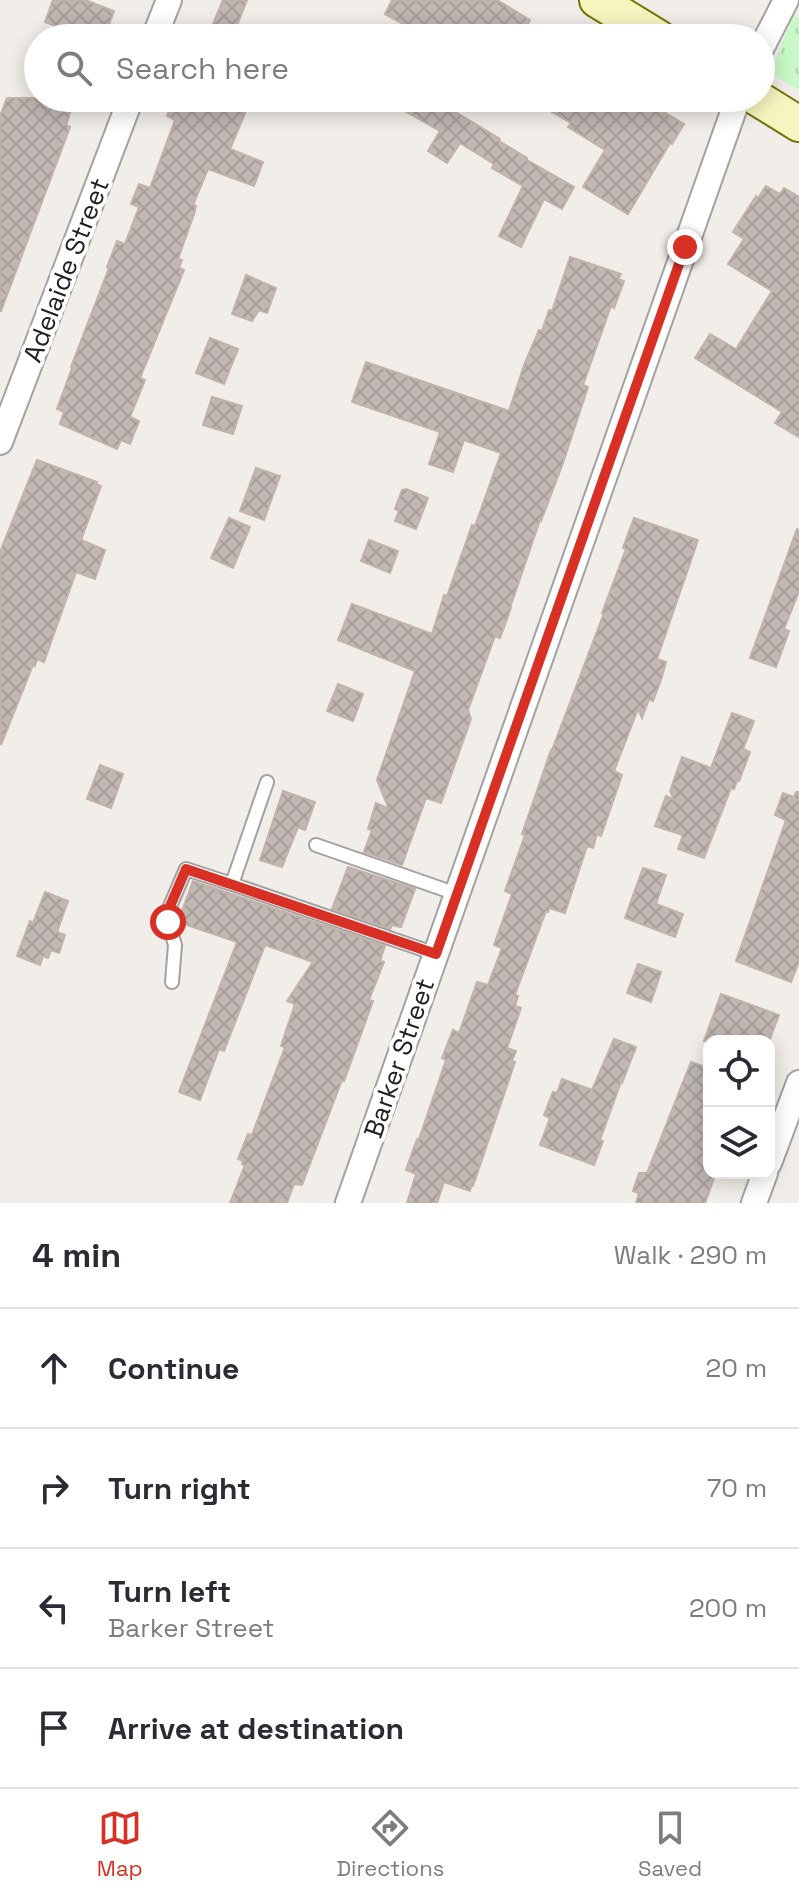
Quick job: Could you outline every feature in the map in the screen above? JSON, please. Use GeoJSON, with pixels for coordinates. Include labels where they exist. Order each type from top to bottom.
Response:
{"type":"FeatureCollection","features":[{"type":"Feature","properties":{"kind":"street"},"geometry":{"type":"LineString","coordinates":[[160,24],[169,0]]}},
{"type":"Feature","properties":{"kind":"street"},"geometry":{"type":"LineString","coordinates":[[597,0],[636,24]]}},
{"type":"Feature","properties":{"kind":"street"},"geometry":{"type":"LineString","coordinates":[[774,24],[786,0]]}},
{"type":"Feature","properties":{"kind":"street"},"geometry":{"type":"LineString","coordinates":[[775,109],[799,124]]}},
{"type":"Feature","properties":{"kind":"street","name":"Adelaide Street"},"geometry":{"type":"LineString","coordinates":[[0,442],[126,112]]}},
{"type":"Feature","properties":{"kind":"street","name":"Barker Street"},"geometry":{"type":"LineString","coordinates":[[348,1203],[733,112]]}},
{"type":"Feature","properties":{"kind":"street"},"geometry":{"type":"LineString","coordinates":[[775,1147],[799,1083]]}},
{"type":"Feature","properties":{"kind":"street"},"geometry":{"type":"LineString","coordinates":[[754,1203],[763,1179]]}},
{"type":"Feature","properties":{"kind":"lane"},"geometry":{"type":"LineString","coordinates":[[232,884],[267,782]]}},
{"type":"Feature","properties":{"kind":"lane"},"geometry":{"type":"LineString","coordinates":[[316,845],[457,894]]}},
{"type":"Feature","properties":{"kind":"lane"},"geometry":{"type":"LineString","coordinates":[[172,982],[175,945],[168,911],[186,869],[436,954]]}},
{"type":"Feature","properties":{"kind":"green space"},"geometry":{"type":"Polygon","coordinates":[[[794,12],[799,19],[799,90],[775,75],[775,62],[794,12]]]}},
{"type":"Feature","properties":{"kind":"building"},"geometry":{"type":"Polygon","coordinates":[[[53,0],[85,0],[114,11],[109,24],[45,22],[53,0]]]}},
{"type":"Feature","properties":{"kind":"building"},"geometry":{"type":"Polygon","coordinates":[[[223,0],[247,0],[238,24],[213,24],[223,0]]]}},
{"type":"Feature","properties":{"kind":"building"},"geometry":{"type":"Polygon","coordinates":[[[392,0],[497,0],[530,20],[528,24],[403,24],[385,14],[392,0]]]}},
{"type":"Feature","properties":{"kind":"building"},"geometry":{"type":"Polygon","coordinates":[[[7,98],[24,98],[24,112],[70,112],[66,125],[70,127],[1,311],[0,311],[0,116],[7,98]]]}},
{"type":"Feature","properties":{"kind":"building"},"geometry":{"type":"Polygon","coordinates":[[[168,112],[245,113],[230,149],[263,162],[254,186],[208,169],[193,205],[196,206],[194,214],[178,259],[182,260],[179,268],[184,270],[140,378],[145,380],[130,417],[139,421],[130,444],[121,440],[117,449],[60,424],[64,412],[57,409],[117,241],[125,244],[139,207],[131,204],[139,184],[150,188],[175,120],[167,116],[168,112]]]}},
{"type":"Feature","properties":{"kind":"building"},"geometry":{"type":"Polygon","coordinates":[[[407,112],[455,112],[574,187],[562,209],[544,199],[521,247],[499,236],[523,186],[492,168],[494,164],[460,143],[447,163],[428,151],[440,131],[407,112]]]}},
{"type":"Feature","properties":{"kind":"building"},"geometry":{"type":"Polygon","coordinates":[[[552,112],[664,112],[684,124],[628,214],[583,187],[605,150],[568,127],[571,123],[552,112]]]}},
{"type":"Feature","properties":{"kind":"building"},"geometry":{"type":"Polygon","coordinates":[[[766,186],[780,194],[784,188],[799,197],[799,437],[775,423],[782,412],[695,358],[710,334],[736,349],[772,291],[728,264],[744,239],[733,232],[766,186]]]}},
{"type":"Feature","properties":{"kind":"building"},"geometry":{"type":"Polygon","coordinates":[[[570,257],[621,274],[618,279],[624,281],[614,308],[611,306],[583,385],[588,387],[511,608],[500,638],[495,636],[468,710],[471,719],[441,803],[426,798],[402,865],[364,852],[372,830],[368,829],[376,803],[389,809],[377,780],[415,671],[338,640],[352,604],[432,634],[444,595],[447,596],[501,453],[464,440],[453,472],[429,464],[440,432],[352,402],[366,362],[509,411],[539,330],[542,331],[549,310],[552,311],[570,257]]]}},
{"type":"Feature","properties":{"kind":"building"},"geometry":{"type":"Polygon","coordinates":[[[246,275],[276,288],[267,313],[259,310],[252,321],[232,314],[246,275]]]}},
{"type":"Feature","properties":{"kind":"building"},"geometry":{"type":"Polygon","coordinates":[[[210,338],[238,349],[224,384],[196,373],[210,338]]]}},
{"type":"Feature","properties":{"kind":"building"},"geometry":{"type":"Polygon","coordinates":[[[212,397],[242,406],[233,434],[203,425],[212,397]]]}},
{"type":"Feature","properties":{"kind":"building"},"geometry":{"type":"Polygon","coordinates":[[[37,460],[101,486],[81,540],[105,550],[95,579],[76,572],[44,662],[37,659],[33,665],[1,745],[0,552],[37,460]]]}},
{"type":"Feature","properties":{"kind":"building"},"geometry":{"type":"Polygon","coordinates":[[[256,468],[280,476],[264,520],[240,511],[256,468]]]}},
{"type":"Feature","properties":{"kind":"building"},"geometry":{"type":"Polygon","coordinates":[[[402,490],[428,498],[416,529],[395,521],[399,511],[395,509],[402,490]]]}},
{"type":"Feature","properties":{"kind":"building"},"geometry":{"type":"Polygon","coordinates":[[[229,518],[250,527],[233,568],[211,558],[229,518]]]}},
{"type":"Feature","properties":{"kind":"building"},"geometry":{"type":"Polygon","coordinates":[[[634,518],[698,540],[657,659],[666,662],[661,680],[642,718],[638,709],[614,771],[622,775],[601,836],[597,834],[593,848],[587,846],[565,913],[549,908],[546,911],[515,995],[518,996],[515,1006],[521,1008],[507,1048],[516,1051],[512,1061],[515,1062],[473,1186],[470,1191],[444,1182],[437,1203],[407,1203],[416,1174],[406,1170],[446,1060],[442,1058],[453,1030],[459,1033],[477,982],[488,985],[502,948],[494,945],[512,894],[505,891],[525,835],[522,834],[604,613],[634,518]]]}},
{"type":"Feature","properties":{"kind":"building"},"geometry":{"type":"Polygon","coordinates":[[[797,529],[799,591],[784,629],[789,631],[776,667],[750,658],[797,529]]]}},
{"type":"Feature","properties":{"kind":"building"},"geometry":{"type":"Polygon","coordinates":[[[369,540],[398,551],[390,573],[361,561],[369,540]]]}},
{"type":"Feature","properties":{"kind":"building"},"geometry":{"type":"Polygon","coordinates":[[[338,684],[363,694],[353,721],[327,711],[338,684]]]}},
{"type":"Feature","properties":{"kind":"building"},"geometry":{"type":"Polygon","coordinates":[[[732,713],[754,721],[743,749],[750,752],[739,781],[734,789],[731,788],[704,858],[678,849],[683,835],[655,826],[666,796],[674,800],[670,791],[682,757],[711,768],[732,713]]]}},
{"type":"Feature","properties":{"kind":"building"},"geometry":{"type":"Polygon","coordinates":[[[100,765],[123,774],[111,808],[87,799],[100,765]]]}},
{"type":"Feature","properties":{"kind":"building"},"geometry":{"type":"Polygon","coordinates":[[[283,791],[315,802],[305,830],[298,827],[282,867],[260,860],[283,791]]]}},
{"type":"Feature","properties":{"kind":"building"},"geometry":{"type":"Polygon","coordinates":[[[799,792],[799,962],[791,982],[736,961],[786,820],[775,815],[783,793],[794,797],[799,792]]]}},
{"type":"Feature","properties":{"kind":"building"},"geometry":{"type":"Polygon","coordinates":[[[348,867],[415,889],[401,927],[392,925],[390,929],[332,909],[348,867]]]}},
{"type":"Feature","properties":{"kind":"building"},"geometry":{"type":"Polygon","coordinates":[[[643,868],[666,875],[656,904],[683,914],[675,937],[625,918],[643,868]]]}},
{"type":"Feature","properties":{"kind":"building"},"geometry":{"type":"Polygon","coordinates":[[[193,881],[385,946],[380,961],[384,962],[369,1000],[373,1001],[344,1081],[302,1185],[294,1184],[287,1203],[230,1203],[245,1165],[238,1159],[248,1134],[252,1135],[285,1047],[281,1046],[295,1004],[287,1001],[313,962],[265,945],[224,1051],[219,1049],[200,1100],[179,1092],[237,942],[178,922],[193,881]]]}},
{"type":"Feature","properties":{"kind":"building"},"geometry":{"type":"Polygon","coordinates":[[[45,892],[68,901],[57,932],[65,935],[59,953],[51,950],[48,958],[43,956],[40,965],[17,956],[45,892]]]}},
{"type":"Feature","properties":{"kind":"building"},"geometry":{"type":"Polygon","coordinates":[[[638,964],[661,972],[651,1002],[627,993],[638,964]]]}},
{"type":"Feature","properties":{"kind":"building"},"geometry":{"type":"Polygon","coordinates":[[[721,994],[779,1015],[771,1035],[706,1035],[721,994]]]}},
{"type":"Feature","properties":{"kind":"building"},"geometry":{"type":"Polygon","coordinates":[[[614,1039],[636,1047],[600,1140],[603,1141],[594,1165],[540,1145],[550,1118],[544,1115],[562,1079],[592,1090],[614,1039]]]}},
{"type":"Feature","properties":{"kind":"building"},"geometry":{"type":"Polygon","coordinates":[[[691,1062],[703,1066],[703,1179],[714,1179],[705,1203],[636,1203],[639,1193],[633,1191],[639,1173],[647,1173],[691,1062]]]}},
{"type":"Feature","properties":{"kind":"route"},"geometry":{"type":"LineString","coordinates":[[168,922],[168,911],[186,869],[436,954],[685,247]]}}]}
